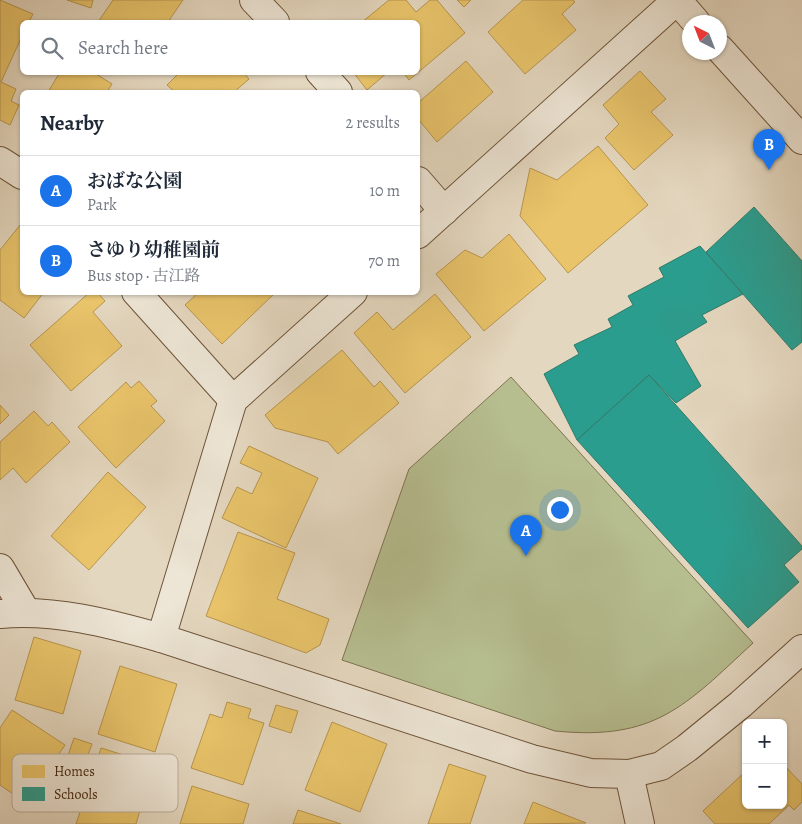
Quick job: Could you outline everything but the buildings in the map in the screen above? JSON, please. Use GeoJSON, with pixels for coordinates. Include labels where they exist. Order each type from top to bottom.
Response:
{"type":"FeatureCollection","features":[{"type":"Feature","properties":{"kind":"street"},"geometry":{"type":"LineString","coordinates":[[254,0],[273,20]]}},
{"type":"Feature","properties":{"kind":"street"},"geometry":{"type":"LineString","coordinates":[[420,232],[677,0],[690,15]]}},
{"type":"Feature","properties":{"kind":"street"},"geometry":{"type":"LineString","coordinates":[[727,57],[802,140]]}},
{"type":"Feature","properties":{"kind":"street"},"geometry":{"type":"LineString","coordinates":[[323,75],[336,90]]}},
{"type":"Feature","properties":{"kind":"street"},"geometry":{"type":"LineString","coordinates":[[0,161],[20,174]]}},
{"type":"Feature","properties":{"kind":"street"},"geometry":{"type":"LineString","coordinates":[[420,183],[444,211]]}},
{"type":"Feature","properties":{"kind":"street"},"geometry":{"type":"LineString","coordinates":[[139,295],[233,400]]}},
{"type":"Feature","properties":{"kind":"street"},"geometry":{"type":"LineString","coordinates":[[161,638],[233,400],[350,295]]}},
{"type":"Feature","properties":{"kind":"street"},"geometry":{"type":"LineString","coordinates":[[0,568],[13,613],[39,612],[104,622],[161,638],[532,759],[591,773],[629,774],[661,766],[687,748],[802,648]]}},
{"type":"Feature","properties":{"kind":"street"},"geometry":{"type":"LineString","coordinates":[[629,774],[640,824]]}},
{"type":"Feature","properties":{"kind":"green space"},"geometry":{"type":"Polygon","coordinates":[[[511,377],[753,643],[687,701],[666,714],[644,724],[619,730],[589,733],[555,731],[342,660],[409,469],[511,377]]]}},
{"type":"Feature","properties":{"kind":"place","name":"さゆり幼稚園前"},"geometry":{"type":"Point","coordinates":[769,170]}},
{"type":"Feature","properties":{"kind":"place","name":"おばな公園"},"geometry":{"type":"Point","coordinates":[526,556]}}]}
